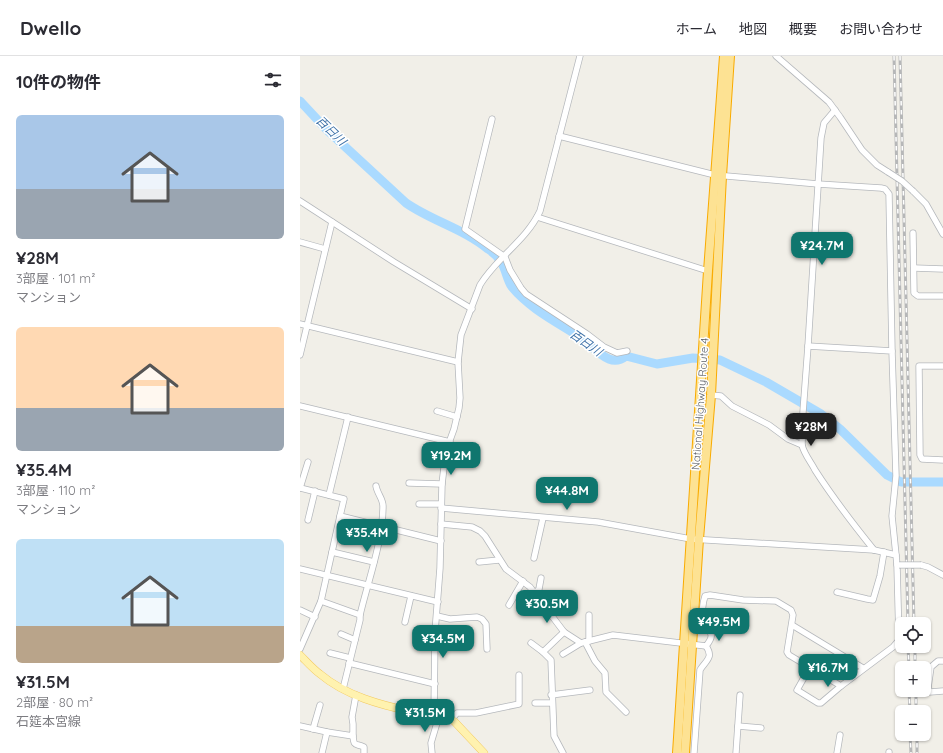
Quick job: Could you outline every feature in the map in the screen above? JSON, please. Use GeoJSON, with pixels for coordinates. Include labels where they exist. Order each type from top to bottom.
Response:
{"type":"FeatureCollection","features":[{"type":"Feature","properties":{"kind":"highway","name":"National Highway Route 4"},"geometry":{"type":"LineString","coordinates":[[695,539],[713,364],[724,56]]}},
{"type":"Feature","properties":{"kind":"highway","name":"National Highway Route 4"},"geometry":{"type":"LineString","coordinates":[[677,753],[688,644],[695,539],[708,271],[719,176],[730,56]]}},
{"type":"Feature","properties":{"kind":"highway","name":"National Highway Route 4"},"geometry":{"type":"LineString","coordinates":[[685,753],[688,644]]}},
{"type":"Feature","properties":{"kind":"main road"},"geometry":{"type":"LineString","coordinates":[[300,656],[321,675],[343,689],[356,695],[378,703],[452,719],[484,753]]}},
{"type":"Feature","properties":{"kind":"street"},"geometry":{"type":"LineString","coordinates":[[432,753],[431,743],[437,716],[435,684],[442,484],[445,456],[457,417],[460,398],[458,362],[462,335],[480,285],[495,265],[528,231],[540,211],[580,56]]}},
{"type":"Feature","properties":{"kind":"street"},"geometry":{"type":"LineString","coordinates":[[776,56],[829,102],[862,150],[876,165],[902,182],[926,204],[943,234]]}},
{"type":"Feature","properties":{"kind":"street"},"geometry":{"type":"LineString","coordinates":[[783,62],[788,56]]}},
{"type":"Feature","properties":{"kind":"street"},"geometry":{"type":"LineString","coordinates":[[835,110],[827,118],[822,130],[802,446],[824,482],[874,550]]}},
{"type":"Feature","properties":{"kind":"street"},"geometry":{"type":"LineString","coordinates":[[492,119],[465,229],[490,245],[504,257],[510,270],[526,294],[579,328],[604,348],[617,352],[627,351]]}},
{"type":"Feature","properties":{"kind":"street"},"geometry":{"type":"LineString","coordinates":[[559,136],[719,176],[881,188],[885,189],[889,194],[896,479],[892,516],[898,565],[899,640],[893,647],[864,668],[821,703],[818,703],[797,690],[810,667]]}},
{"type":"Feature","properties":{"kind":"street"},"geometry":{"type":"LineString","coordinates":[[300,201],[472,310]]}},
{"type":"Feature","properties":{"kind":"street"},"geometry":{"type":"LineString","coordinates":[[537,217],[708,271]]}},
{"type":"Feature","properties":{"kind":"street"},"geometry":{"type":"LineString","coordinates":[[300,355],[332,222]]}},
{"type":"Feature","properties":{"kind":"street"},"geometry":{"type":"LineString","coordinates":[[913,233],[914,293],[918,296],[943,296]]}},
{"type":"Feature","properties":{"kind":"street"},"geometry":{"type":"LineString","coordinates":[[300,242],[325,249]]}},
{"type":"Feature","properties":{"kind":"street"},"geometry":{"type":"LineString","coordinates":[[914,268],[943,269]]}},
{"type":"Feature","properties":{"kind":"street"},"geometry":{"type":"LineString","coordinates":[[300,324],[458,362]]}},
{"type":"Feature","properties":{"kind":"street"},"geometry":{"type":"LineString","coordinates":[[808,346],[892,351]]}},
{"type":"Feature","properties":{"kind":"street"},"geometry":{"type":"LineString","coordinates":[[943,366],[919,366],[920,455],[922,459],[943,460]]}},
{"type":"Feature","properties":{"kind":"street"},"geometry":{"type":"LineString","coordinates":[[711,395],[721,396],[732,406],[769,425],[788,439],[802,446]]}},
{"type":"Feature","properties":{"kind":"street"},"geometry":{"type":"LineString","coordinates":[[300,406],[450,442]]}},
{"type":"Feature","properties":{"kind":"street"},"geometry":{"type":"LineString","coordinates":[[437,412],[457,417]]}},
{"type":"Feature","properties":{"kind":"street"},"geometry":{"type":"LineString","coordinates":[[329,495],[348,417]]}},
{"type":"Feature","properties":{"kind":"street"},"geometry":{"type":"LineString","coordinates":[[300,656],[321,601],[344,498],[300,488],[308,462]]}},
{"type":"Feature","properties":{"kind":"street"},"geometry":{"type":"LineString","coordinates":[[409,483],[442,484]]}},
{"type":"Feature","properties":{"kind":"street"},"geometry":{"type":"LineString","coordinates":[[343,689],[382,526],[383,504],[376,486]]}},
{"type":"Feature","properties":{"kind":"street"},"geometry":{"type":"LineString","coordinates":[[308,520],[315,491]]}},
{"type":"Feature","properties":{"kind":"street"},"geometry":{"type":"LineString","coordinates":[[419,504],[543,518],[598,522],[695,539],[874,550],[896,555]]}},
{"type":"Feature","properties":{"kind":"street"},"geometry":{"type":"LineString","coordinates":[[340,516],[440,541]]}},
{"type":"Feature","properties":{"kind":"street"},"geometry":{"type":"LineString","coordinates":[[534,558],[543,518]]}},
{"type":"Feature","properties":{"kind":"street"},"geometry":{"type":"LineString","coordinates":[[441,524],[472,527],[480,531],[485,536],[506,569],[523,580],[535,593],[564,632],[585,642]]}},
{"type":"Feature","properties":{"kind":"street"},"geometry":{"type":"LineString","coordinates":[[332,552],[374,562]]}},
{"type":"Feature","properties":{"kind":"street"},"geometry":{"type":"LineString","coordinates":[[837,592],[873,600],[880,576],[884,552]]}},
{"type":"Feature","properties":{"kind":"street"},"geometry":{"type":"LineString","coordinates":[[479,562],[499,560]]}},
{"type":"Feature","properties":{"kind":"street"},"geometry":{"type":"LineString","coordinates":[[898,565],[921,565],[943,575]]}},
{"type":"Feature","properties":{"kind":"street"},"geometry":{"type":"LineString","coordinates":[[300,569],[438,602]]}},
{"type":"Feature","properties":{"kind":"street"},"geometry":{"type":"LineString","coordinates":[[535,593],[539,589],[541,578]]}},
{"type":"Feature","properties":{"kind":"street"},"geometry":{"type":"LineString","coordinates":[[509,605],[523,580]]}},
{"type":"Feature","properties":{"kind":"street"},"geometry":{"type":"LineString","coordinates":[[706,646],[710,642],[712,636],[703,620],[703,605],[705,596],[710,595],[739,600],[776,601],[792,610],[792,625],[787,652],[789,655],[841,686]]}},
{"type":"Feature","properties":{"kind":"street"},"geometry":{"type":"LineString","coordinates":[[405,622],[412,596]]}},
{"type":"Feature","properties":{"kind":"street"},"geometry":{"type":"LineString","coordinates":[[321,601],[360,615]]}},
{"type":"Feature","properties":{"kind":"street"},"geometry":{"type":"LineString","coordinates":[[300,610],[315,617]]}},
{"type":"Feature","properties":{"kind":"street"},"geometry":{"type":"LineString","coordinates":[[589,615],[585,642],[595,662],[605,673],[606,692],[626,712]]}},
{"type":"Feature","properties":{"kind":"street"},"geometry":{"type":"LineString","coordinates":[[437,616],[450,619],[477,617],[482,619],[486,624],[487,649]]}},
{"type":"Feature","properties":{"kind":"street"},"geometry":{"type":"LineString","coordinates":[[792,625],[864,668]]}},
{"type":"Feature","properties":{"kind":"street"},"geometry":{"type":"LineString","coordinates":[[543,652],[564,632]]}},
{"type":"Feature","properties":{"kind":"street"},"geometry":{"type":"LineString","coordinates":[[341,634],[355,640]]}},
{"type":"Feature","properties":{"kind":"street"},"geometry":{"type":"LineString","coordinates":[[563,654],[585,642],[613,635],[706,646]]}},
{"type":"Feature","properties":{"kind":"street"},"geometry":{"type":"LineString","coordinates":[[531,643],[543,652],[550,660],[554,736],[563,753]]}},
{"type":"Feature","properties":{"kind":"street"},"geometry":{"type":"LineString","coordinates":[[694,753],[700,670],[709,660],[710,656],[706,646]]}},
{"type":"Feature","properties":{"kind":"street"},"geometry":{"type":"LineString","coordinates":[[330,652],[350,660],[435,684]]}},
{"type":"Feature","properties":{"kind":"street"},"geometry":{"type":"LineString","coordinates":[[943,661],[938,661],[930,667],[928,688],[930,692],[943,691]]}},
{"type":"Feature","properties":{"kind":"street"},"geometry":{"type":"LineString","coordinates":[[452,719],[457,713],[476,713],[519,704],[519,675]]}},
{"type":"Feature","properties":{"kind":"street"},"geometry":{"type":"LineString","coordinates":[[552,695],[590,690]]}},
{"type":"Feature","properties":{"kind":"street"},"geometry":{"type":"LineString","coordinates":[[356,695],[352,717],[354,724],[354,744],[364,748],[364,753]]}},
{"type":"Feature","properties":{"kind":"street"},"geometry":{"type":"LineString","coordinates":[[736,753],[740,695]]}},
{"type":"Feature","properties":{"kind":"street"},"geometry":{"type":"LineString","coordinates":[[535,703],[552,703]]}},
{"type":"Feature","properties":{"kind":"street"},"geometry":{"type":"LineString","coordinates":[[313,729],[320,705]]}},
{"type":"Feature","properties":{"kind":"street"},"geometry":{"type":"LineString","coordinates":[[300,726],[353,736]]}},
{"type":"Feature","properties":{"kind":"street"},"geometry":{"type":"LineString","coordinates":[[738,726],[761,728]]}},
{"type":"Feature","properties":{"kind":"street"},"geometry":{"type":"LineString","coordinates":[[322,753],[327,732]]}},
{"type":"Feature","properties":{"kind":"street"},"geometry":{"type":"LineString","coordinates":[[838,753],[840,735]]}},
{"type":"Feature","properties":{"kind":"waterway","name":"百日川"},"geometry":{"type":"LineString","coordinates":[[300,101],[327,130],[406,203],[426,215],[469,236],[492,252],[501,262],[512,287],[528,303],[583,339],[605,357],[616,360],[626,356],[657,364],[693,358],[720,360],[766,382],[821,414],[840,429],[887,475],[901,482],[943,482]]}},
{"type":"Feature","properties":{"kind":"railway"},"geometry":{"type":"LineString","coordinates":[[894,56],[908,617]]}},
{"type":"Feature","properties":{"kind":"railway"},"geometry":{"type":"LineString","coordinates":[[900,56],[914,617]]}},
{"type":"Feature","properties":{"kind":"railway"},"geometry":{"type":"LineString","coordinates":[[908,653],[909,661]]}},
{"type":"Feature","properties":{"kind":"railway"},"geometry":{"type":"LineString","coordinates":[[915,653],[915,661]]}},
{"type":"Feature","properties":{"kind":"railway"},"geometry":{"type":"LineString","coordinates":[[909,697],[910,705]]}},
{"type":"Feature","properties":{"kind":"railway"},"geometry":{"type":"LineString","coordinates":[[916,697],[916,705]]}},
{"type":"Feature","properties":{"kind":"railway"},"geometry":{"type":"LineString","coordinates":[[910,741],[911,753]]}},
{"type":"Feature","properties":{"kind":"railway"},"geometry":{"type":"LineString","coordinates":[[917,741],[917,753]]}}]}
